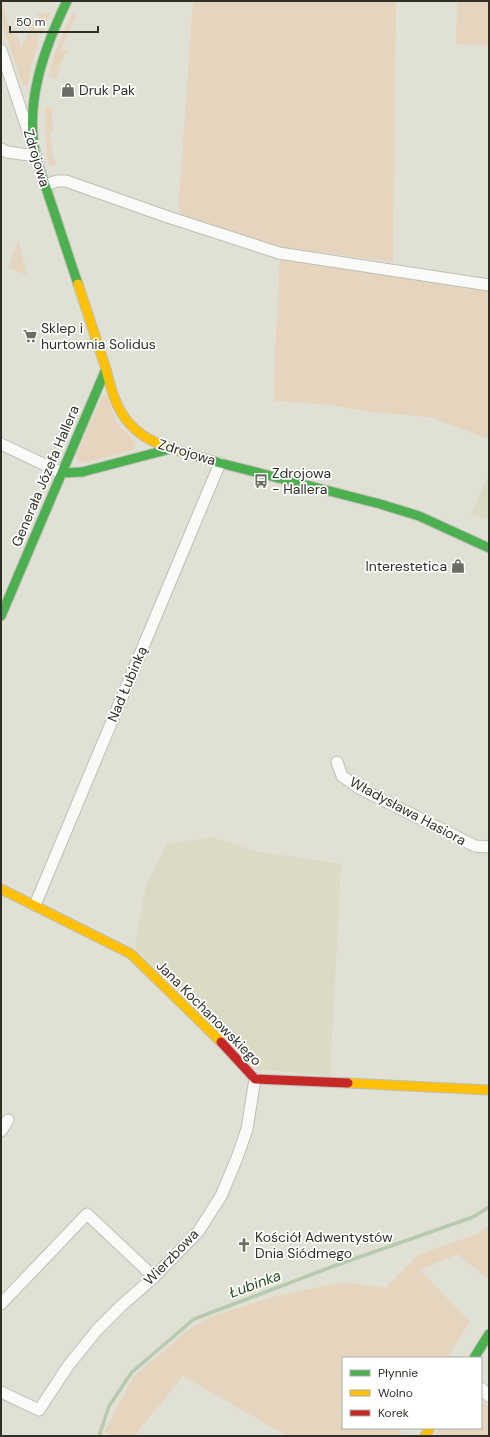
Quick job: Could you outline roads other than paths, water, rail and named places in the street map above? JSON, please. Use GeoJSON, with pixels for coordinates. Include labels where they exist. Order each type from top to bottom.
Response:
{"type":"FeatureCollection","features":[{"type":"Feature","properties":{"kind":"street"},"geometry":{"type":"LineString","coordinates":[[1,150],[36,156],[33,125],[37,82],[47,44],[66,1]]}},
{"type":"Feature","properties":{"kind":"street","name":"Zdrojowa"},"geometry":{"type":"LineString","coordinates":[[1,50],[113,392],[121,411],[128,422],[145,438],[170,449],[419,516],[489,548]]}},
{"type":"Feature","properties":{"kind":"street"},"geometry":{"type":"LineString","coordinates":[[45,185],[57,181],[66,181],[168,217],[279,253],[489,285]]}},
{"type":"Feature","properties":{"kind":"street","name":"Generała Józefa Hallera"},"geometry":{"type":"LineString","coordinates":[[1,616],[106,368]]}},
{"type":"Feature","properties":{"kind":"street"},"geometry":{"type":"LineString","coordinates":[[1,444],[62,473],[82,472],[170,449]]}},
{"type":"Feature","properties":{"kind":"street","name":"Nad Łubinką"},"geometry":{"type":"LineString","coordinates":[[35,905],[220,463]]}},
{"type":"Feature","properties":{"kind":"street","name":"Władysława Hasiora"},"geometry":{"type":"LineString","coordinates":[[336,762],[342,776],[359,788],[475,846],[489,847]]}},
{"type":"Feature","properties":{"kind":"street","name":"Jana Kochanowskiego"},"geometry":{"type":"LineString","coordinates":[[1,889],[131,954],[210,1030],[254,1079],[489,1090]]}},
{"type":"Feature","properties":{"kind":"street","name":"Wierzbowa"},"geometry":{"type":"LineString","coordinates":[[1,1392],[39,1410],[68,1366],[96,1330],[154,1277],[198,1232],[221,1196],[237,1158],[246,1129],[254,1079]]}},
{"type":"Feature","properties":{"kind":"street"},"geometry":{"type":"LineString","coordinates":[[1,1131],[8,1120]]}},
{"type":"Feature","properties":{"kind":"street"},"geometry":{"type":"LineString","coordinates":[[1,1304],[87,1214],[154,1277]]}},
{"type":"Feature","properties":{"kind":"street"},"geometry":{"type":"LineString","coordinates":[[475,1357],[489,1334]]}},
{"type":"Feature","properties":{"kind":"waterway","name":"Łubinka"},"geometry":{"type":"LineString","coordinates":[[99,1436],[109,1406],[132,1372],[194,1319],[334,1266],[473,1217],[489,1207]]}},
{"type":"Feature","properties":{"kind":"place","name":"Druk Pak"},"geometry":{"type":"Point","coordinates":[68,90]}},
{"type":"Feature","properties":{"kind":"place","name":"Sklep i hurtownia Solidus"},"geometry":{"type":"Point","coordinates":[30,336]}},
{"type":"Feature","properties":{"kind":"place","name":"Zdrojowa - Hallera"},"geometry":{"type":"Point","coordinates":[261,481]}},
{"type":"Feature","properties":{"kind":"place","name":"Interestetica"},"geometry":{"type":"Point","coordinates":[458,566]}},
{"type":"Feature","properties":{"kind":"place","name":"Kościół Adwentystów Dnia Siódmego"},"geometry":{"type":"Point","coordinates":[244,1245]}}]}
